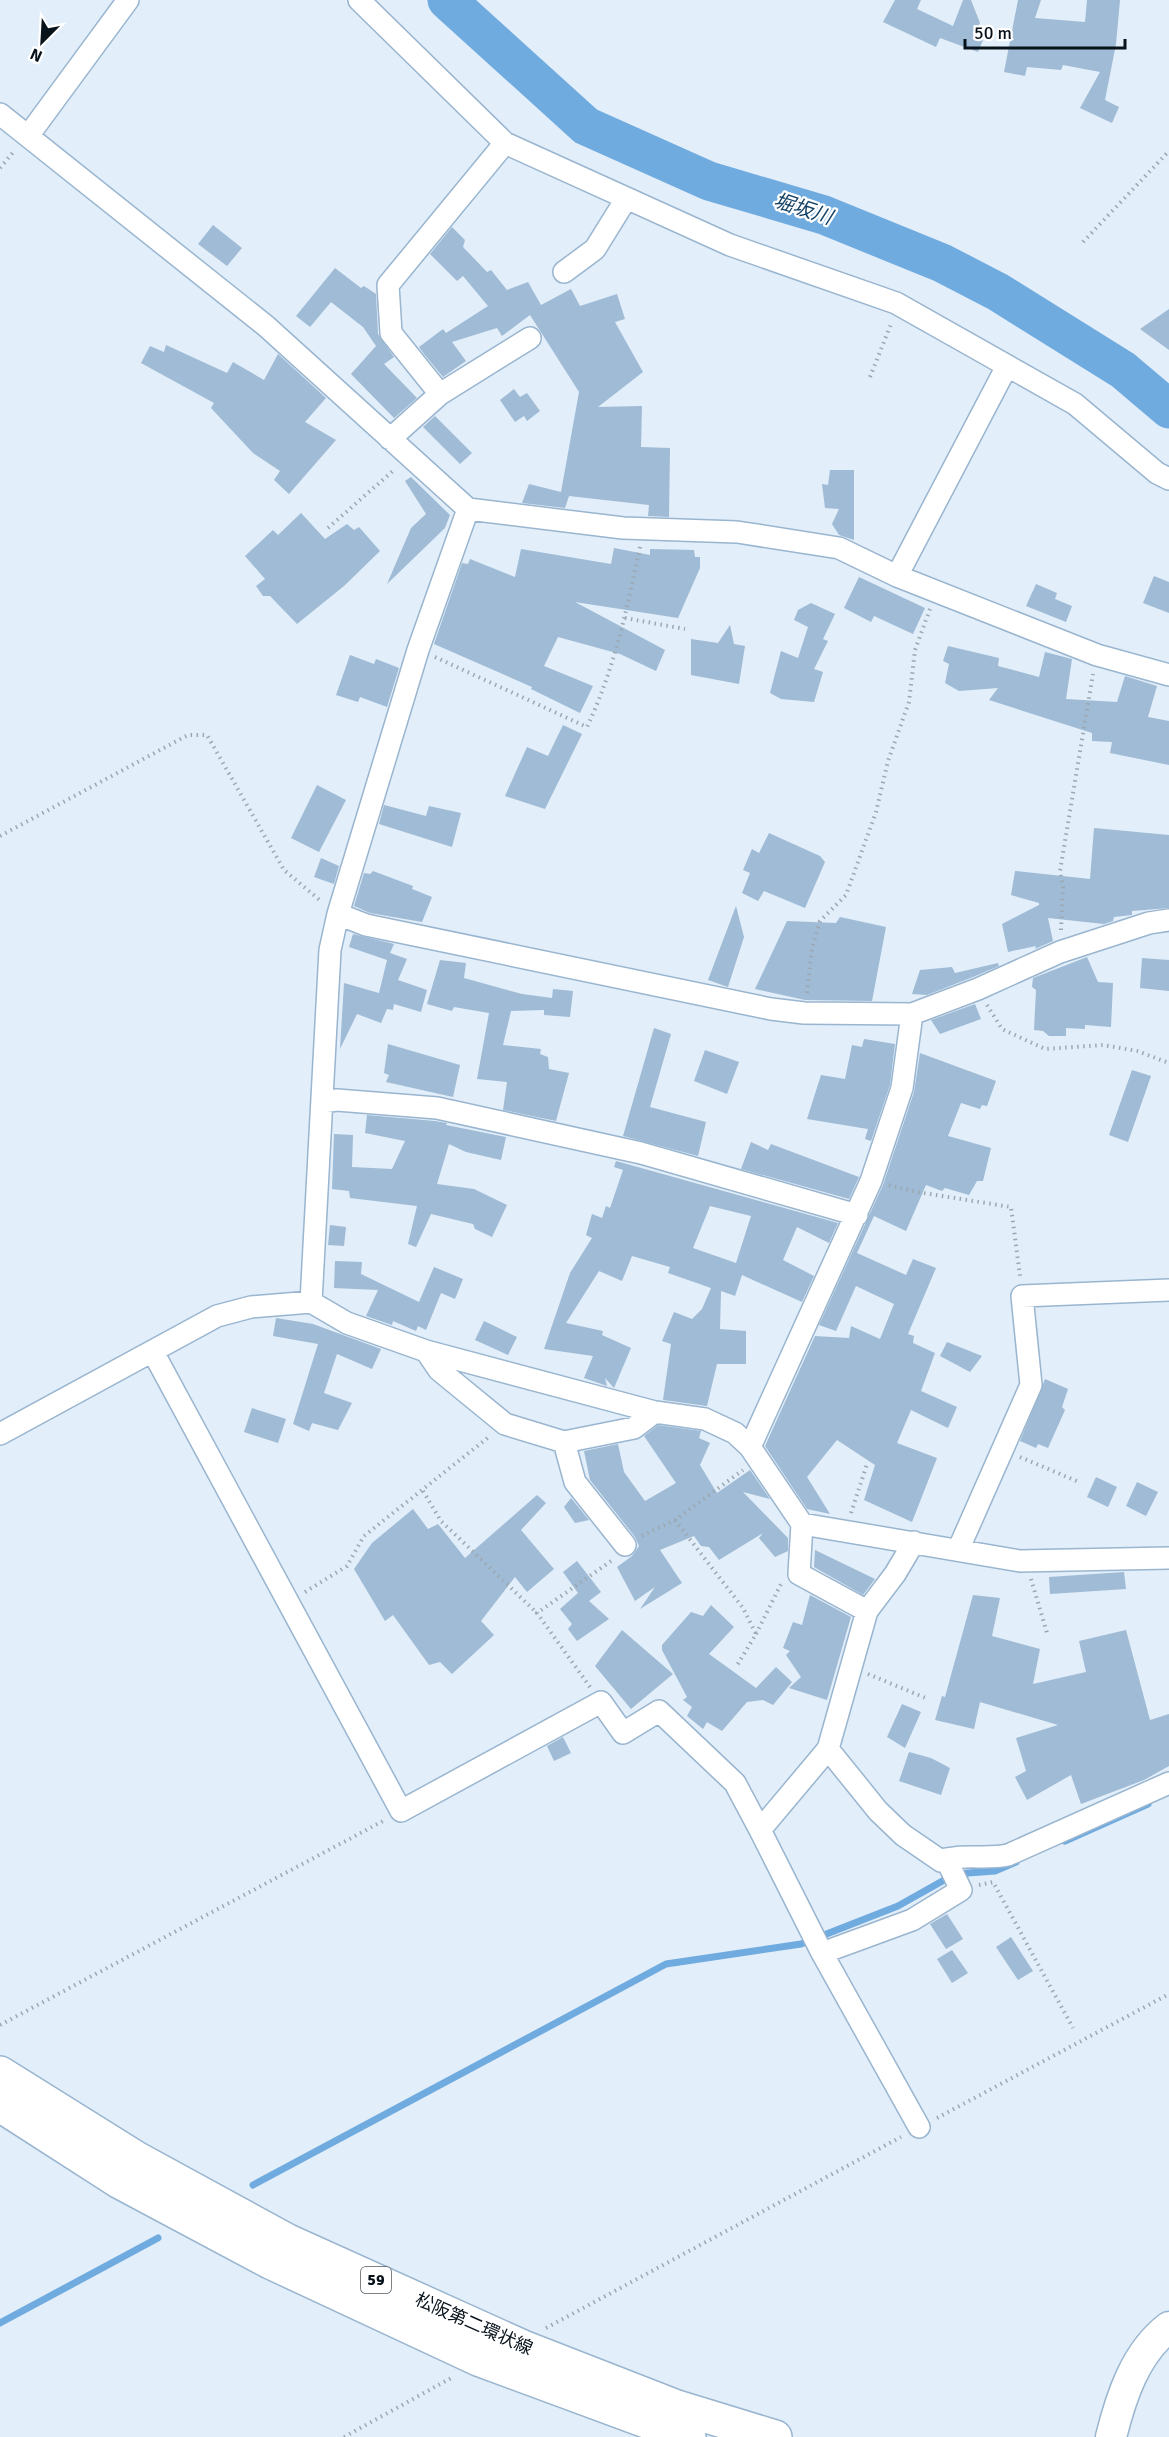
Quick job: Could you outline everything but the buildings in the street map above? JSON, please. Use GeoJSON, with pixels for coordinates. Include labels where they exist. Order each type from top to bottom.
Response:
{"type":"FeatureCollection","features":[{"type":"Feature","properties":{"kind":"main road","name":"松阪第二環状線"},"geometry":{"type":"LineString","coordinates":[[0,2073],[136,2158],[288,2241],[523,2347],[677,2407],[775,2437]]}},
{"type":"Feature","properties":{"kind":"main road","name":"松阪第二環状線"},"geometry":{"type":"LineString","coordinates":[[0,2105],[120,2182],[270,2262],[478,2359],[689,2437]]}},
{"type":"Feature","properties":{"kind":"street"},"geometry":{"type":"LineString","coordinates":[[28,136],[129,0]]}},
{"type":"Feature","properties":{"kind":"street"},"geometry":{"type":"LineString","coordinates":[[359,0],[505,143],[730,245],[855,286],[897,303],[1075,404],[1157,473],[1169,478]]}},
{"type":"Feature","properties":{"kind":"street"},"geometry":{"type":"LineString","coordinates":[[0,114],[266,326],[468,509],[643,529],[737,532],[839,548],[897,576],[1097,655],[1169,675]]}},
{"type":"Feature","properties":{"kind":"street"},"geometry":{"type":"LineString","coordinates":[[440,394],[391,333],[388,285],[505,143]]}},
{"type":"Feature","properties":{"kind":"street"},"geometry":{"type":"LineString","coordinates":[[564,272],[596,249],[626,199]]}},
{"type":"Feature","properties":{"kind":"street"},"geometry":{"type":"LineString","coordinates":[[390,439],[440,394],[530,338]]}},
{"type":"Feature","properties":{"kind":"street"},"geometry":{"type":"LineString","coordinates":[[897,576],[1007,366]]}},
{"type":"Feature","properties":{"kind":"street"},"geometry":{"type":"LineString","coordinates":[[311,1302],[330,950],[338,914],[418,650],[468,509]]}},
{"type":"Feature","properties":{"kind":"street"},"geometry":{"type":"LineString","coordinates":[[338,914],[366,925],[804,1013],[912,1014],[978,989],[1060,952],[1149,923],[1169,920]]}},
{"type":"Feature","properties":{"kind":"street"},"geometry":{"type":"LineString","coordinates":[[750,1447],[871,1181],[902,1088],[912,1014]]}},
{"type":"Feature","properties":{"kind":"street"},"geometry":{"type":"LineString","coordinates":[[322,1102],[337,1100],[437,1108],[641,1153],[856,1215]]}},
{"type":"Feature","properties":{"kind":"street"},"geometry":{"type":"LineString","coordinates":[[959,1548],[1031,1385],[1022,1296],[1169,1290]]}},
{"type":"Feature","properties":{"kind":"street"},"geometry":{"type":"LineString","coordinates":[[0,1434],[217,1316],[251,1307],[311,1302],[347,1323],[426,1351],[655,1412],[705,1419],[735,1434],[750,1447],[802,1524],[799,1574],[867,1611]]}},
{"type":"Feature","properties":{"kind":"street"},"geometry":{"type":"LineString","coordinates":[[426,1351],[440,1370],[505,1424],[564,1442],[634,1428],[655,1412]]}},
{"type":"Feature","properties":{"kind":"street"},"geometry":{"type":"LineString","coordinates":[[153,1352],[401,1811],[601,1702],[623,1733],[659,1711],[735,1783],[822,1952],[920,2127]]}},
{"type":"Feature","properties":{"kind":"street"},"geometry":{"type":"LineString","coordinates":[[564,1442],[575,1482],[625,1545]]}},
{"type":"Feature","properties":{"kind":"street"},"geometry":{"type":"LineString","coordinates":[[802,1524],[959,1548],[1020,1561],[1169,1558]]}},
{"type":"Feature","properties":{"kind":"street"},"geometry":{"type":"LineString","coordinates":[[760,1830],[828,1749],[867,1611],[895,1574],[914,1542]]}},
{"type":"Feature","properties":{"kind":"street"},"geometry":{"type":"LineString","coordinates":[[828,1749],[878,1810],[903,1834],[941,1861],[961,1855],[980,1859],[1008,1855],[1169,1783]]}},
{"type":"Feature","properties":{"kind":"street"},"geometry":{"type":"LineString","coordinates":[[822,1952],[912,1920],[961,1889],[947,1861]]}},
{"type":"Feature","properties":{"kind":"street"},"geometry":{"type":"LineString","coordinates":[[1111,2437],[1127,2385],[1144,2352],[1169,2327]]}},
{"type":"Feature","properties":{"kind":"path"},"geometry":{"type":"LineString","coordinates":[[1083,242],[1169,151]]}},
{"type":"Feature","properties":{"kind":"path"},"geometry":{"type":"LineString","coordinates":[[870,377],[889,334],[897,303]]}},
{"type":"Feature","properties":{"kind":"path"},"geometry":{"type":"LineString","coordinates":[[328,528],[409,456]]}},
{"type":"Feature","properties":{"kind":"path"},"geometry":{"type":"LineString","coordinates":[[418,650],[587,727],[601,697],[625,618],[643,529]]}},
{"type":"Feature","properties":{"kind":"path"},"geometry":{"type":"LineString","coordinates":[[804,1013],[812,948],[820,921],[846,895],[876,812],[888,761],[909,702],[915,650],[937,591]]}},
{"type":"Feature","properties":{"kind":"path"},"geometry":{"type":"LineString","coordinates":[[625,618],[685,629]]}},
{"type":"Feature","properties":{"kind":"path"},"geometry":{"type":"LineString","coordinates":[[1060,952],[1063,886],[1060,871],[1080,739],[1097,655]]}},
{"type":"Feature","properties":{"kind":"path"},"geometry":{"type":"LineString","coordinates":[[0,836],[188,735],[207,735],[284,870],[338,914]]}},
{"type":"Feature","properties":{"kind":"path"},"geometry":{"type":"LineString","coordinates":[[978,989],[1002,1029],[1045,1049],[1102,1046],[1137,1051],[1169,1063]]}},
{"type":"Feature","properties":{"kind":"path"},"geometry":{"type":"LineString","coordinates":[[871,1181],[916,1192],[1011,1207],[1022,1296]]}},
{"type":"Feature","properties":{"kind":"path"},"geometry":{"type":"LineString","coordinates":[[288,1602],[347,1566],[364,1536],[495,1432]]}},
{"type":"Feature","properties":{"kind":"path"},"geometry":{"type":"LineString","coordinates":[[537,1613],[614,1559],[625,1545],[675,1520],[746,1468],[750,1447]]}},
{"type":"Feature","properties":{"kind":"path"},"geometry":{"type":"LineString","coordinates":[[1003,1450],[1079,1482]]}},
{"type":"Feature","properties":{"kind":"path"},"geometry":{"type":"LineString","coordinates":[[845,1531],[867,1464]]}},
{"type":"Feature","properties":{"kind":"path"},"geometry":{"type":"LineString","coordinates":[[423,1491],[441,1521],[537,1613],[601,1702]]}},
{"type":"Feature","properties":{"kind":"path"},"geometry":{"type":"LineString","coordinates":[[675,1520],[743,1608],[756,1634]]}},
{"type":"Feature","properties":{"kind":"path"},"geometry":{"type":"LineString","coordinates":[[1020,1561],[1030,1575],[1047,1633]]}},
{"type":"Feature","properties":{"kind":"path"},"geometry":{"type":"LineString","coordinates":[[736,1667],[756,1634],[783,1580],[799,1574]]}},
{"type":"Feature","properties":{"kind":"path"},"geometry":{"type":"LineString","coordinates":[[851,1667],[928,1699]]}},
{"type":"Feature","properties":{"kind":"path"},"geometry":{"type":"LineString","coordinates":[[0,2025],[401,1811]]}},
{"type":"Feature","properties":{"kind":"path"},"geometry":{"type":"LineString","coordinates":[[961,1889],[993,1882],[1072,2028]]}},
{"type":"Feature","properties":{"kind":"path"},"geometry":{"type":"LineString","coordinates":[[523,2347],[540,2331],[1169,1994]]}},
{"type":"Feature","properties":{"kind":"path"},"geometry":{"type":"LineString","coordinates":[[344,2437],[451,2379],[478,2359]]}},
{"type":"Feature","properties":{"kind":"waterway","name":"堀坂川"},"geometry":{"type":"LineString","coordinates":[[447,0],[586,126],[709,181],[824,215],[942,263],[998,292],[1123,370],[1169,409]]}},
{"type":"Feature","properties":{"kind":"waterway"},"geometry":{"type":"LineString","coordinates":[[1065,1841],[1148,1804]]}},
{"type":"Feature","properties":{"kind":"waterway"},"geometry":{"type":"LineString","coordinates":[[253,2185],[666,1964],[801,1944],[898,1906],[946,1879],[968,1873],[995,1871],[1016,1862]]}},
{"type":"Feature","properties":{"kind":"waterway"},"geometry":{"type":"LineString","coordinates":[[0,2323],[158,2238]]}}]}
